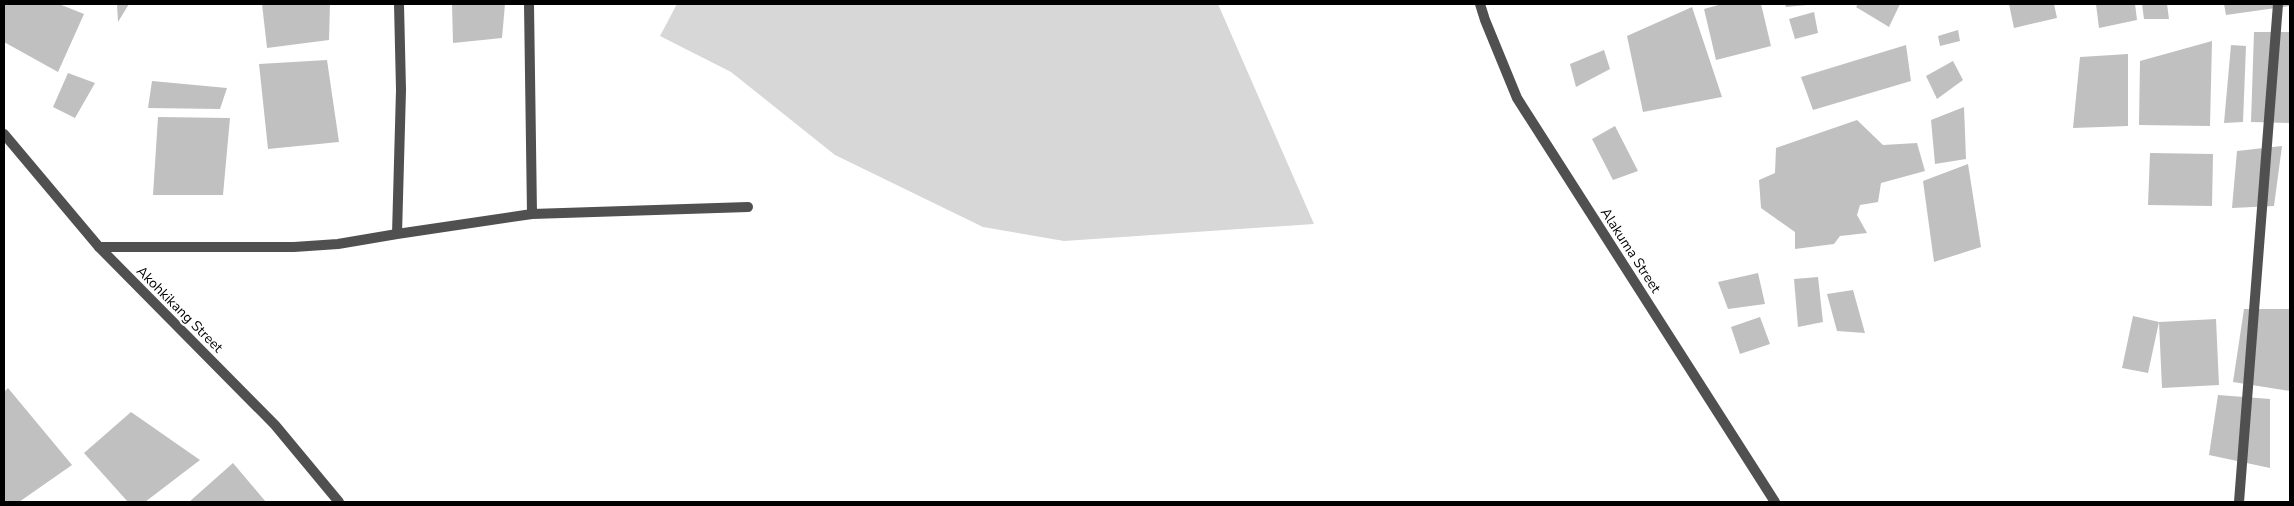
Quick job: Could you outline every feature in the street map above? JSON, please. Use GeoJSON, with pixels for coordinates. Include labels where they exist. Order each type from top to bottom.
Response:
{"type":"FeatureCollection","features":[{"type":"Feature","properties":{"kind":"street"},"geometry":{"type":"LineString","coordinates":[[398,234],[401,90],[399,4]]}},
{"type":"Feature","properties":{"kind":"street"},"geometry":{"type":"LineString","coordinates":[[529,4],[532,214]]}},
{"type":"Feature","properties":{"kind":"street","name":"Alakuma Street"},"geometry":{"type":"LineString","coordinates":[[1480,4],[1484,20],[1517,98],[1775,502]]}},
{"type":"Feature","properties":{"kind":"street"},"geometry":{"type":"LineString","coordinates":[[2239,502],[2278,4]]}},
{"type":"Feature","properties":{"kind":"street","name":"Akohkikang Street"},"geometry":{"type":"LineString","coordinates":[[4,134],[100,247],[274,425],[339,502]]}},
{"type":"Feature","properties":{"kind":"street"},"geometry":{"type":"LineString","coordinates":[[100,247],[294,247],[338,244],[532,214],[748,207]]}},
{"type":"Feature","properties":{"kind":"shaded area"},"geometry":{"type":"Polygon","coordinates":[[[677,4],[1218,4],[1314,224],[1064,241],[983,227],[835,155],[731,72],[660,36],[677,4]]]}},
{"type":"Feature","properties":{"kind":"building"},"geometry":{"type":"Polygon","coordinates":[[[4,4],[59,4],[84,14],[58,72],[4,42],[4,4]]]}},
{"type":"Feature","properties":{"kind":"building"},"geometry":{"type":"Polygon","coordinates":[[[117,4],[129,4],[118,22],[117,4]]]}},
{"type":"Feature","properties":{"kind":"building"},"geometry":{"type":"Polygon","coordinates":[[[262,4],[330,4],[329,40],[267,48],[262,4]]]}},
{"type":"Feature","properties":{"kind":"building"},"geometry":{"type":"Polygon","coordinates":[[[452,4],[505,4],[502,38],[453,43],[452,4]]]}},
{"type":"Feature","properties":{"kind":"building"},"geometry":{"type":"Polygon","coordinates":[[[1722,4],[1761,4],[1771,46],[1716,60],[1704,9],[1722,4]]]}},
{"type":"Feature","properties":{"kind":"building"},"geometry":{"type":"Polygon","coordinates":[[[1785,4],[1807,4],[1807,5],[1786,7],[1785,4]]]}},
{"type":"Feature","properties":{"kind":"building"},"geometry":{"type":"Polygon","coordinates":[[[1858,4],[1900,4],[1889,27],[1856,7],[1858,4]]]}},
{"type":"Feature","properties":{"kind":"building"},"geometry":{"type":"Polygon","coordinates":[[[2009,4],[2054,4],[2057,18],[2014,28],[2009,4]]]}},
{"type":"Feature","properties":{"kind":"building"},"geometry":{"type":"Polygon","coordinates":[[[2096,4],[2135,4],[2137,20],[2099,28],[2096,4]]]}},
{"type":"Feature","properties":{"kind":"building"},"geometry":{"type":"Polygon","coordinates":[[[2142,4],[2167,4],[2169,19],[2144,19],[2142,4]]]}},
{"type":"Feature","properties":{"kind":"building"},"geometry":{"type":"Polygon","coordinates":[[[2224,4],[2290,4],[2290,6],[2226,15],[2224,4]]]}},
{"type":"Feature","properties":{"kind":"building"},"geometry":{"type":"Polygon","coordinates":[[[1692,7],[1722,97],[1643,112],[1627,36],[1692,7]]]}},
{"type":"Feature","properties":{"kind":"building"},"geometry":{"type":"Polygon","coordinates":[[[1814,12],[1818,33],[1795,39],[1789,19],[1814,12]]]}},
{"type":"Feature","properties":{"kind":"building"},"geometry":{"type":"Polygon","coordinates":[[[1958,30],[1960,41],[1940,46],[1938,36],[1958,30]]]}},
{"type":"Feature","properties":{"kind":"building"},"geometry":{"type":"Polygon","coordinates":[[[2254,32],[2290,32],[2290,123],[2251,122],[2254,32]]]}},
{"type":"Feature","properties":{"kind":"building"},"geometry":{"type":"Polygon","coordinates":[[[2212,41],[2210,126],[2139,125],[2140,61],[2212,41]]]}},
{"type":"Feature","properties":{"kind":"building"},"geometry":{"type":"Polygon","coordinates":[[[1906,45],[1911,81],[1813,110],[1801,77],[1906,45]]]}},
{"type":"Feature","properties":{"kind":"building"},"geometry":{"type":"Polygon","coordinates":[[[2231,45],[2246,46],[2243,122],[2224,123],[2231,45]]]}},
{"type":"Feature","properties":{"kind":"building"},"geometry":{"type":"Polygon","coordinates":[[[1604,50],[1610,69],[1576,87],[1570,64],[1604,50]]]}},
{"type":"Feature","properties":{"kind":"building"},"geometry":{"type":"Polygon","coordinates":[[[2128,54],[2128,126],[2073,128],[2080,57],[2128,54]]]}},
{"type":"Feature","properties":{"kind":"building"},"geometry":{"type":"Polygon","coordinates":[[[327,60],[339,142],[268,149],[259,64],[327,60]]]}},
{"type":"Feature","properties":{"kind":"building"},"geometry":{"type":"Polygon","coordinates":[[[1953,61],[1963,80],[1937,99],[1926,76],[1953,61]]]}},
{"type":"Feature","properties":{"kind":"building"},"geometry":{"type":"Polygon","coordinates":[[[68,73],[95,83],[75,118],[53,107],[68,73]]]}},
{"type":"Feature","properties":{"kind":"building"},"geometry":{"type":"Polygon","coordinates":[[[152,81],[227,88],[220,109],[148,108],[152,81]]]}},
{"type":"Feature","properties":{"kind":"building"},"geometry":{"type":"Polygon","coordinates":[[[1964,107],[1966,159],[1935,164],[1931,120],[1964,107]]]}},
{"type":"Feature","properties":{"kind":"building"},"geometry":{"type":"Polygon","coordinates":[[[158,117],[230,118],[223,195],[153,195],[158,117]]]}},
{"type":"Feature","properties":{"kind":"building"},"geometry":{"type":"Polygon","coordinates":[[[1857,120],[1883,145],[1917,143],[1925,171],[1881,183],[1878,202],[1860,205],[1857,215],[1867,233],[1840,236],[1834,244],[1795,249],[1795,232],[1761,208],[1759,180],[1775,173],[1776,148],[1857,120]]]}},
{"type":"Feature","properties":{"kind":"building"},"geometry":{"type":"Polygon","coordinates":[[[1615,126],[1638,171],[1613,180],[1592,139],[1615,126]]]}},
{"type":"Feature","properties":{"kind":"building"},"geometry":{"type":"Polygon","coordinates":[[[2282,146],[2274,206],[2232,208],[2237,151],[2282,146]]]}},
{"type":"Feature","properties":{"kind":"building"},"geometry":{"type":"Polygon","coordinates":[[[2150,153],[2213,154],[2212,206],[2148,205],[2150,153]]]}},
{"type":"Feature","properties":{"kind":"building"},"geometry":{"type":"Polygon","coordinates":[[[1968,164],[1981,247],[1934,262],[1923,181],[1968,164]]]}},
{"type":"Feature","properties":{"kind":"building"},"geometry":{"type":"Polygon","coordinates":[[[1758,273],[1765,304],[1728,309],[1718,282],[1758,273]]]}},
{"type":"Feature","properties":{"kind":"building"},"geometry":{"type":"Polygon","coordinates":[[[1818,277],[1823,322],[1798,327],[1794,279],[1818,277]]]}},
{"type":"Feature","properties":{"kind":"building"},"geometry":{"type":"Polygon","coordinates":[[[1853,290],[1865,333],[1837,331],[1827,294],[1853,290]]]}},
{"type":"Feature","properties":{"kind":"building"},"geometry":{"type":"Polygon","coordinates":[[[2244,309],[2290,309],[2290,391],[2233,382],[2244,309]]]}},
{"type":"Feature","properties":{"kind":"building"},"geometry":{"type":"Polygon","coordinates":[[[2133,316],[2159,322],[2148,373],[2122,368],[2133,316]]]}},
{"type":"Feature","properties":{"kind":"building"},"geometry":{"type":"Polygon","coordinates":[[[1760,317],[1770,344],[1740,354],[1731,327],[1760,317]]]}},
{"type":"Feature","properties":{"kind":"building"},"geometry":{"type":"Polygon","coordinates":[[[2216,319],[2219,385],[2162,388],[2159,322],[2216,319]]]}},
{"type":"Feature","properties":{"kind":"building"},"geometry":{"type":"Polygon","coordinates":[[[8,388],[72,465],[19,502],[4,502],[4,392],[8,388]]]}},
{"type":"Feature","properties":{"kind":"building"},"geometry":{"type":"Polygon","coordinates":[[[2218,395],[2270,399],[2270,468],[2209,455],[2218,395]]]}},
{"type":"Feature","properties":{"kind":"building"},"geometry":{"type":"Polygon","coordinates":[[[131,412],[200,460],[145,502],[128,502],[84,453],[131,412]]]}},
{"type":"Feature","properties":{"kind":"building"},"geometry":{"type":"Polygon","coordinates":[[[233,463],[266,502],[189,502],[233,463]]]}}]}
